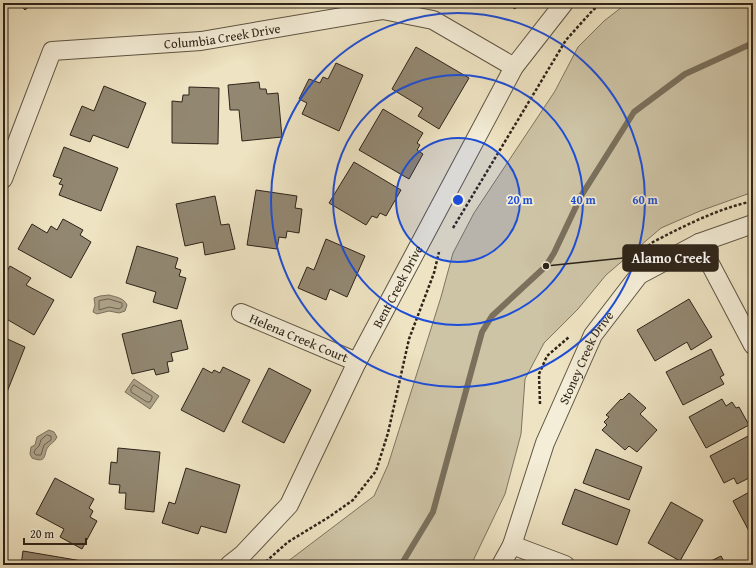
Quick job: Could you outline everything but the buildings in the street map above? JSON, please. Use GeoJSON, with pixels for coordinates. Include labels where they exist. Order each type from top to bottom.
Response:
{"type":"FeatureCollection","features":[{"type":"Feature","properties":{"kind":"street","name":"Bent Creek Drive"},"geometry":{"type":"LineString","coordinates":[[229,565],[243,554],[289,505],[357,362],[514,67],[564,3]]}},
{"type":"Feature","properties":{"kind":"street","name":"Columbia Creek Drive"},"geometry":{"type":"LineString","coordinates":[[3,179],[52,51],[201,42],[383,10],[433,20],[514,67]]}},
{"type":"Feature","properties":{"kind":"street","name":"Stoney Creek Drive"},"geometry":{"type":"LineString","coordinates":[[502,565],[512,545],[545,443],[593,335],[639,275],[699,243],[753,224]]}},
{"type":"Feature","properties":{"kind":"street"},"geometry":{"type":"LineString","coordinates":[[699,243],[753,345]]}},
{"type":"Feature","properties":{"kind":"street","name":"Helena Creek Court"},"geometry":{"type":"LineString","coordinates":[[241,313],[357,362]]}},
{"type":"Feature","properties":{"kind":"street"},"geometry":{"type":"LineString","coordinates":[[512,545],[565,565]]}},
{"type":"Feature","properties":{"kind":"path"},"geometry":{"type":"LineString","coordinates":[[452,230],[566,40],[593,10],[602,3]]}},
{"type":"Feature","properties":{"kind":"path"},"geometry":{"type":"LineString","coordinates":[[262,565],[288,542],[329,517],[353,500],[376,471],[388,433],[409,339],[434,273],[440,249]]}},
{"type":"Feature","properties":{"kind":"shaded area"},"geometry":{"type":"Polygon","coordinates":[[[627,3],[753,3],[753,192],[700,211],[661,228],[606,275],[578,309],[544,343],[525,379],[521,434],[505,494],[471,565],[283,565],[374,496],[388,465],[441,297],[453,253],[474,213],[555,91],[578,47],[604,21],[627,3]]]}},
{"type":"Feature","properties":{"kind":"water"},"geometry":{"type":"Polygon","coordinates":[[[109,295],[120,298],[126,303],[127,305],[125,311],[119,313],[109,311],[97,314],[93,312],[95,305],[94,298],[109,295]]]}},
{"type":"Feature","properties":{"kind":"water"},"geometry":{"type":"Polygon","coordinates":[[[134,379],[159,396],[150,409],[125,392],[134,379]]]}},
{"type":"Feature","properties":{"kind":"water"},"geometry":{"type":"Polygon","coordinates":[[[49,430],[54,432],[57,437],[56,439],[48,447],[43,459],[37,460],[32,458],[30,454],[31,447],[35,445],[37,437],[49,430]]]}},
{"type":"Feature","properties":{"kind":"waterway"},"geometry":{"type":"LineString","coordinates":[[401,565],[433,512],[482,332],[492,316],[546,266],[554,253],[581,196],[634,112],[685,74],[753,43]]}},
{"type":"Feature","properties":{"kind":"place","name":"Alamo Creek"},"geometry":{"type":"Point","coordinates":[546,266]}}]}
